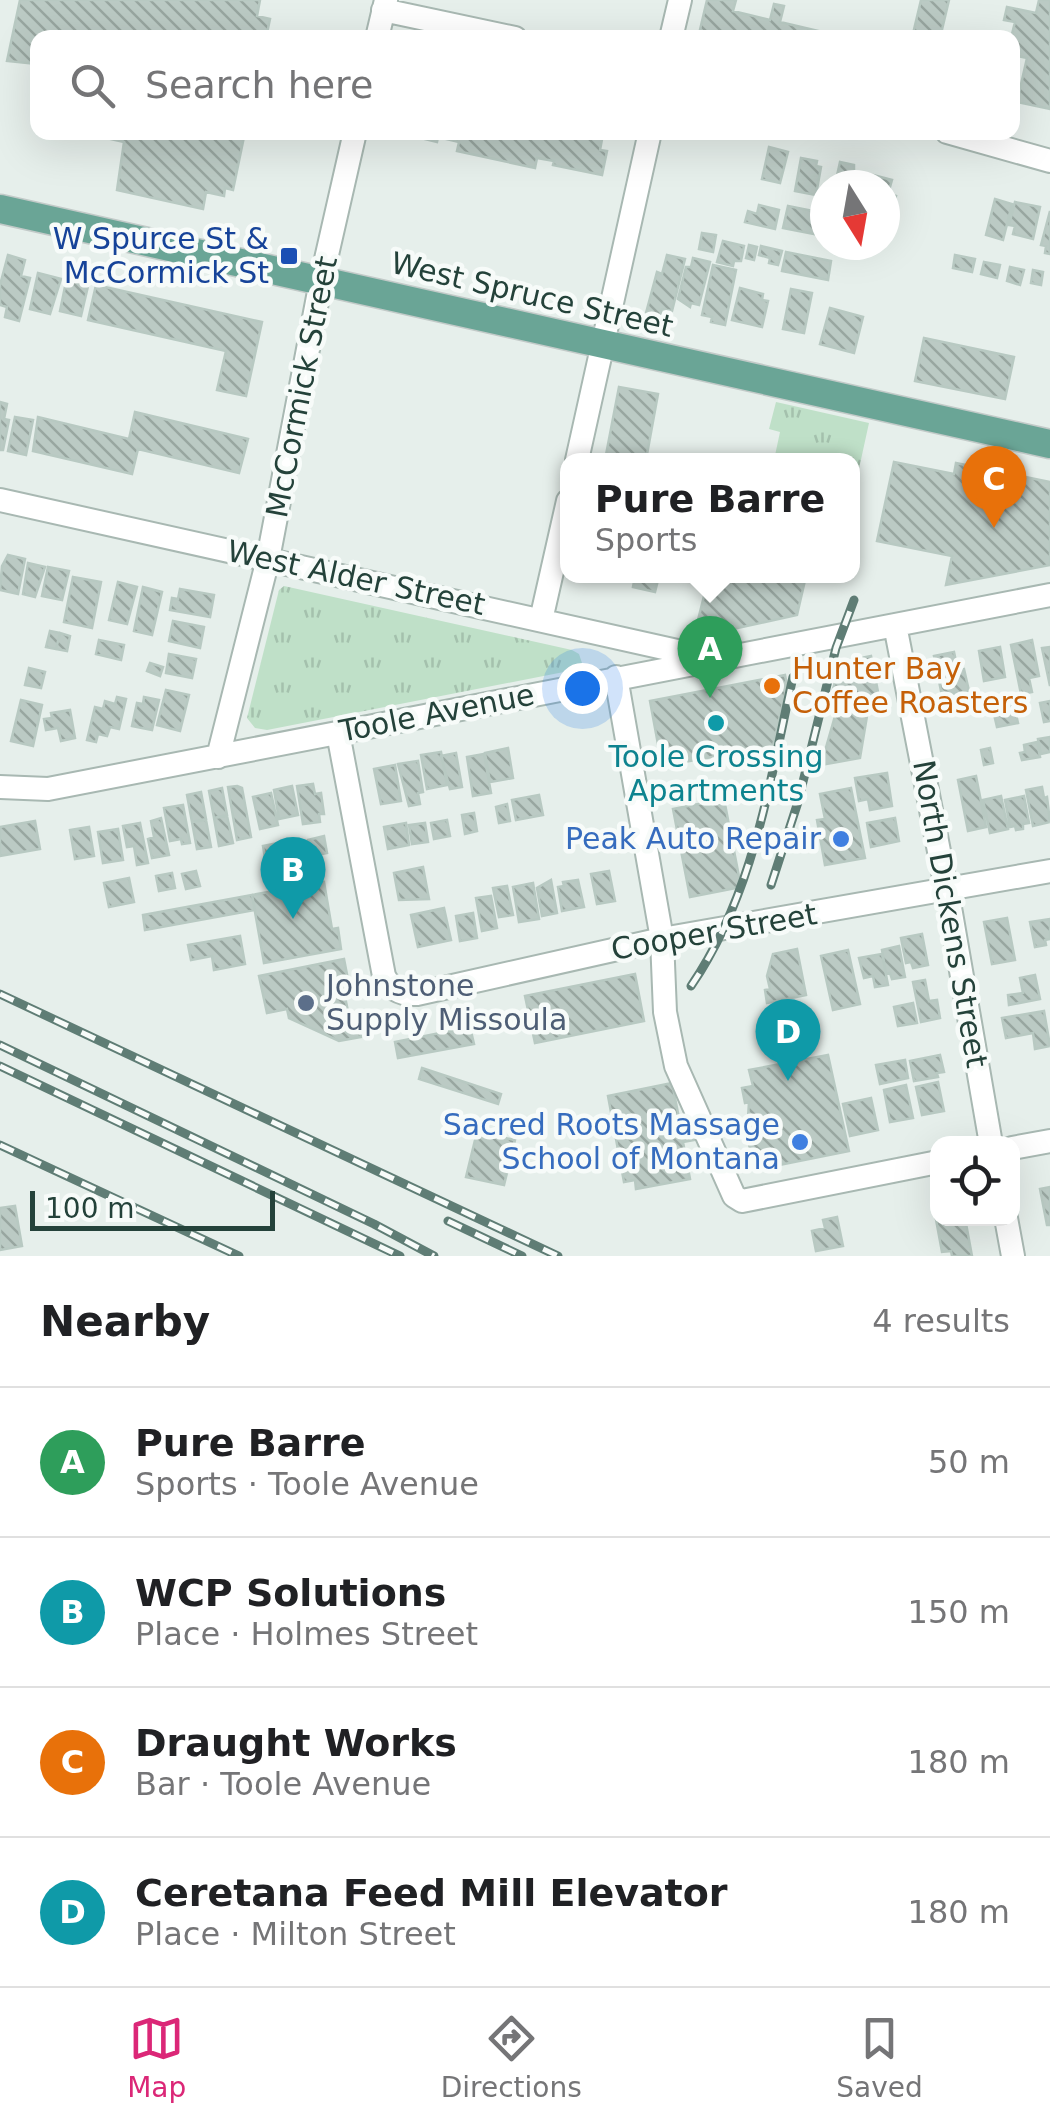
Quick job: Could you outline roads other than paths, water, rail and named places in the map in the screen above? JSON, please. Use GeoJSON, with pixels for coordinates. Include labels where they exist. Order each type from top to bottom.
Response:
{"type":"FeatureCollection","features":[{"type":"Feature","properties":{"kind":"main road","name":"West Spruce Street"},"geometry":{"type":"LineString","coordinates":[[0,208],[1050,444]]}},
{"type":"Feature","properties":{"kind":"street"},"geometry":{"type":"LineString","coordinates":[[673,30],[680,0]]}},
{"type":"Feature","properties":{"kind":"street"},"geometry":{"type":"LineString","coordinates":[[379,30],[384,5],[484,30]]}},
{"type":"Feature","properties":{"kind":"street","name":"McCormick Street"},"geometry":{"type":"LineString","coordinates":[[218,757],[268,559],[321,280],[353,140]]}},
{"type":"Feature","properties":{"kind":"street"},"geometry":{"type":"LineString","coordinates":[[579,453],[648,140]]}},
{"type":"Feature","properties":{"kind":"street"},"geometry":{"type":"LineString","coordinates":[[975,140],[1050,161]]}},
{"type":"Feature","properties":{"kind":"street","name":"West Alder Street"},"geometry":{"type":"LineString","coordinates":[[0,500],[710,659]]}},
{"type":"Feature","properties":{"kind":"street"},"geometry":{"type":"LineString","coordinates":[[541,620],[560,536]]}},
{"type":"Feature","properties":{"kind":"street","name":"Toole Avenue"},"geometry":{"type":"LineString","coordinates":[[0,787],[48,789],[1050,595]]}},
{"type":"Feature","properties":{"kind":"street","name":"North Dickens Street"},"geometry":{"type":"LineString","coordinates":[[895,625],[990,1136]]}},
{"type":"Feature","properties":{"kind":"street"},"geometry":{"type":"LineString","coordinates":[[616,677],[662,940],[664,1012],[676,1066],[734,1196],[742,1201],[930,1164]]}},
{"type":"Feature","properties":{"kind":"street","name":"Cooper Street"},"geometry":{"type":"LineString","coordinates":[[338,733],[385,979],[395,990],[414,994],[662,940],[1050,870]]}},
{"type":"Feature","properties":{"kind":"street"},"geometry":{"type":"LineString","coordinates":[[1020,1146],[1050,1140]]}},
{"type":"Feature","properties":{"kind":"street"},"geometry":{"type":"LineString","coordinates":[[1007,1226],[1013,1256]]}},
{"type":"Feature","properties":{"kind":"railway"},"geometry":{"type":"LineString","coordinates":[[771,885],[798,802],[836,648],[854,600]]}},
{"type":"Feature","properties":{"kind":"railway"},"geometry":{"type":"LineString","coordinates":[[691,986],[712,951],[745,876],[767,798],[793,677]]}},
{"type":"Feature","properties":{"kind":"railway"},"geometry":{"type":"LineString","coordinates":[[0,994],[558,1256]]}},
{"type":"Feature","properties":{"kind":"railway"},"geometry":{"type":"LineString","coordinates":[[0,1045],[434,1256]]}},
{"type":"Feature","properties":{"kind":"railway"},"geometry":{"type":"LineString","coordinates":[[0,1066],[400,1256]]}},
{"type":"Feature","properties":{"kind":"railway"},"geometry":{"type":"LineString","coordinates":[[0,1145],[239,1256]]}},
{"type":"Feature","properties":{"kind":"railway"},"geometry":{"type":"LineString","coordinates":[[448,1221],[522,1256]]}},
{"type":"Feature","properties":{"kind":"place","name":"W Spurce St & McCormick St"},"geometry":{"type":"Point","coordinates":[289,256]}},
{"type":"Feature","properties":{"kind":"place","name":"Draught Works"},"geometry":{"type":"Point","coordinates":[994,528]}},
{"type":"Feature","properties":{"kind":"place","name":"Hunter Bay Coffee Roasters"},"geometry":{"type":"Point","coordinates":[772,686]}},
{"type":"Feature","properties":{"kind":"place","name":"Pure Barre"},"geometry":{"type":"Point","coordinates":[710,698]}},
{"type":"Feature","properties":{"kind":"place","name":"Toole Crossing Apartments"},"geometry":{"type":"Point","coordinates":[716,723]}},
{"type":"Feature","properties":{"kind":"place","name":"Peak Auto Repair"},"geometry":{"type":"Point","coordinates":[841,839]}},
{"type":"Feature","properties":{"kind":"place","name":"WCP Solutions"},"geometry":{"type":"Point","coordinates":[293,919]}},
{"type":"Feature","properties":{"kind":"place","name":"Johnstone Supply Missoula"},"geometry":{"type":"Point","coordinates":[306,1003]}},
{"type":"Feature","properties":{"kind":"place","name":"Ceretana Feed Mill Elevator"},"geometry":{"type":"Point","coordinates":[788,1081]}},
{"type":"Feature","properties":{"kind":"place","name":"Sacred Roots Massage School of Montana"},"geometry":{"type":"Point","coordinates":[800,1142]}}]}
